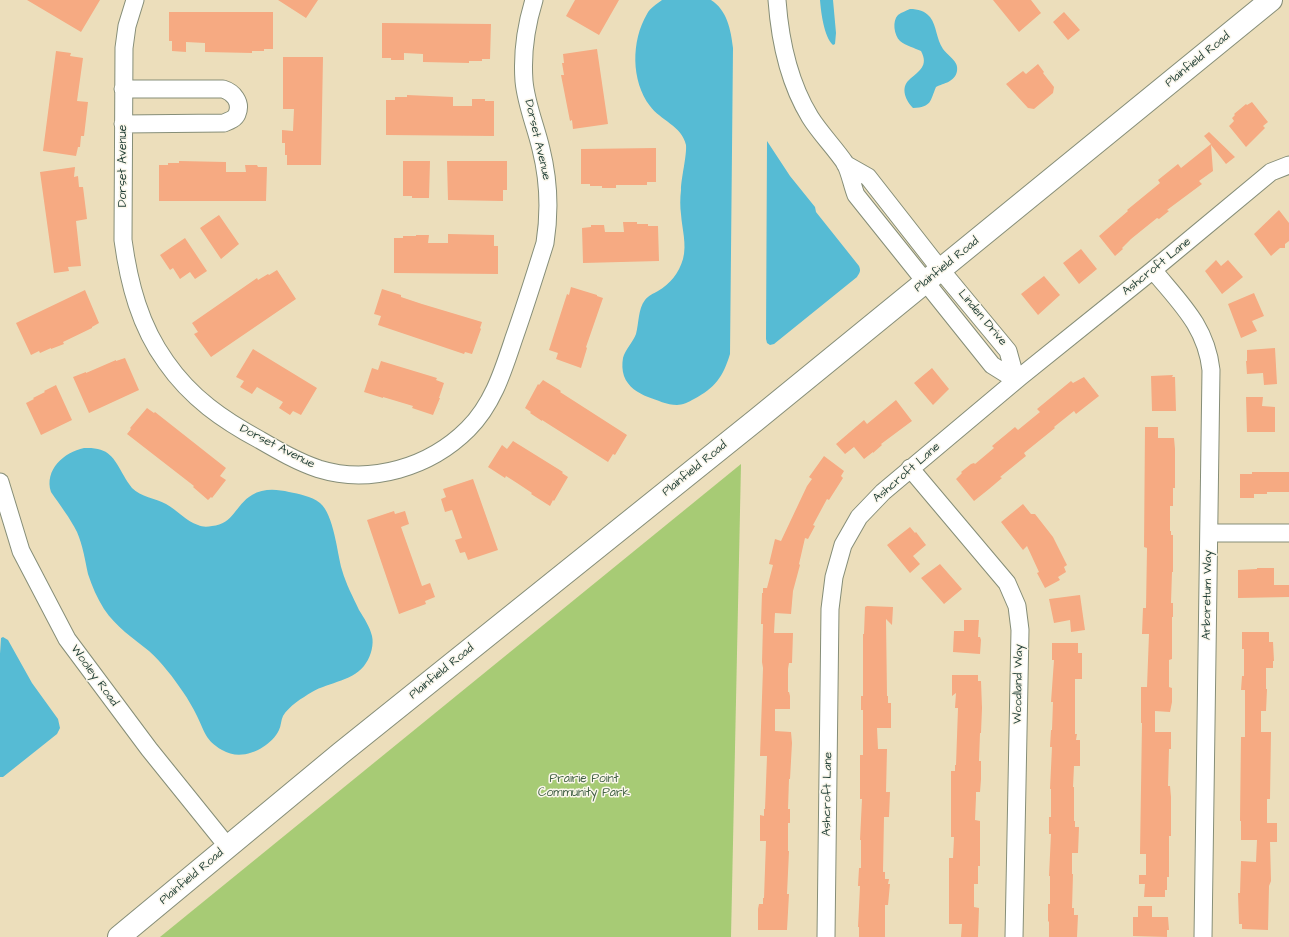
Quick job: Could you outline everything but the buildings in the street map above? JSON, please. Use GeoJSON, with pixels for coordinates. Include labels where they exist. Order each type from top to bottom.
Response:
{"type":"FeatureCollection","features":[{"type":"Feature","properties":{"kind":"main road","name":"Plainfield Road"},"geometry":{"type":"LineString","coordinates":[[119,937],[335,758],[756,420],[1271,0]]}},
{"type":"Feature","properties":{"kind":"street","name":"Dorset Avenue"},"geometry":{"type":"LineString","coordinates":[[135,0],[127,26],[124,48],[123,240],[127,271],[135,302],[151,339],[166,363],[190,392],[207,407],[246,432],[300,462],[320,469],[342,473],[365,474],[388,472],[409,467],[429,458],[451,444],[469,428],[487,406],[499,381],[545,243],[549,207],[547,174],[526,95],[524,80],[525,38],[534,0]]}},
{"type":"Feature","properties":{"kind":"street","name":"Linden Drive"},"geometry":{"type":"LineString","coordinates":[[777,0],[780,32],[784,51],[797,93],[810,116],[845,164],[868,177],[933,275],[1008,350],[1016,380]]}},
{"type":"Feature","properties":{"kind":"street"},"geometry":{"type":"LineString","coordinates":[[123,89],[223,89],[233,94],[237,99],[238,106],[237,114],[231,120],[224,123],[123,124]]}},
{"type":"Feature","properties":{"kind":"street","name":"Ashcroft Lane"},"geometry":{"type":"LineString","coordinates":[[826,937],[830,609],[834,577],[843,545],[859,517],[883,492],[910,468],[1016,380],[1153,270],[1271,172],[1289,165]]}},
{"type":"Feature","properties":{"kind":"street","name":"Arboretum Way"},"geometry":{"type":"LineString","coordinates":[[1153,270],[1196,324],[1209,352],[1211,370],[1210,533],[1203,937]]}},
{"type":"Feature","properties":{"kind":"street","name":"Woodland Way"},"geometry":{"type":"LineString","coordinates":[[910,468],[1007,583],[1017,606],[1020,630],[1014,937]]}},
{"type":"Feature","properties":{"kind":"street","name":"Wooley Road"},"geometry":{"type":"LineString","coordinates":[[0,482],[21,551],[67,639],[149,749],[228,847]]}},
{"type":"Feature","properties":{"kind":"street"},"geometry":{"type":"LineString","coordinates":[[1210,533],[1289,533]]}},
{"type":"Feature","properties":{"kind":"green space","name":"Prairie Point Community Park"},"geometry":{"type":"Polygon","coordinates":[[[741,464],[731,937],[160,937],[741,464]]]}},
{"type":"Feature","properties":{"kind":"water"},"geometry":{"type":"Polygon","coordinates":[[[662,0],[711,0],[721,9],[727,21],[733,48],[730,354],[721,375],[708,391],[692,400],[677,405],[662,402],[637,391],[626,380],[622,367],[624,355],[636,334],[640,312],[645,300],[674,278],[683,259],[684,253],[680,199],[686,145],[684,138],[680,133],[650,106],[639,85],[636,73],[635,61],[638,36],[647,14],[662,0]]]}},
{"type":"Feature","properties":{"kind":"water"},"geometry":{"type":"Polygon","coordinates":[[[820,0],[833,0],[836,33],[835,44],[833,45],[825,30],[820,0]]]}},
{"type":"Feature","properties":{"kind":"water"},"geometry":{"type":"Polygon","coordinates":[[[910,9],[916,9],[926,13],[930,17],[943,49],[955,61],[957,67],[954,78],[936,87],[931,100],[927,105],[913,108],[908,102],[904,91],[906,83],[922,68],[924,61],[923,56],[921,51],[900,41],[894,28],[898,15],[910,9]]]}},
{"type":"Feature","properties":{"kind":"water"},"geometry":{"type":"Polygon","coordinates":[[[767,141],[790,176],[815,207],[816,212],[859,266],[860,270],[857,277],[774,344],[770,345],[767,343],[766,339],[767,141]]]}},
{"type":"Feature","properties":{"kind":"water"},"geometry":{"type":"Polygon","coordinates":[[[84,448],[99,449],[109,454],[132,488],[144,495],[166,504],[189,521],[201,526],[206,527],[219,525],[225,522],[246,499],[265,490],[280,490],[301,495],[320,503],[329,516],[332,525],[342,570],[373,639],[372,650],[366,663],[355,674],[308,694],[296,702],[283,716],[280,728],[276,735],[268,744],[258,750],[248,754],[238,755],[222,750],[212,743],[206,735],[185,695],[171,676],[149,651],[125,632],[104,609],[99,601],[88,574],[77,532],[51,492],[50,476],[57,463],[69,453],[84,448]]]}},
{"type":"Feature","properties":{"kind":"water"},"geometry":{"type":"Polygon","coordinates":[[[3,637],[8,640],[32,683],[58,719],[60,728],[57,734],[3,777],[0,777],[0,654],[1,638],[3,637]]]}}]}
